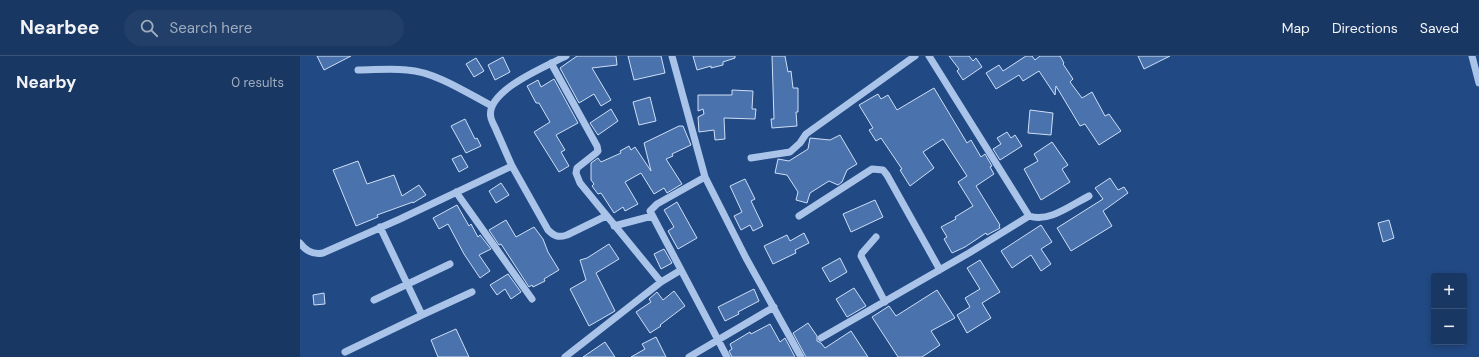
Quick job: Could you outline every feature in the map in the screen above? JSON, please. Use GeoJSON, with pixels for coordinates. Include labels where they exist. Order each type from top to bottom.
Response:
{"type":"FeatureCollection","features":[{"type":"Feature","properties":{"kind":"street"},"geometry":{"type":"LineString","coordinates":[[566,56],[538,70],[507,89],[499,96],[492,106],[491,117],[512,166],[548,230],[554,235],[561,237],[606,216]]}},
{"type":"Feature","properties":{"kind":"street"},"geometry":{"type":"LineString","coordinates":[[672,56],[705,177],[746,258],[801,357]]}},
{"type":"Feature","properties":{"kind":"street"},"geometry":{"type":"LineString","coordinates":[[751,158],[790,152],[800,143],[806,134],[915,56]]}},
{"type":"Feature","properties":{"kind":"street"},"geometry":{"type":"LineString","coordinates":[[929,56],[1029,216],[1036,218],[1048,216],[1089,196]]}},
{"type":"Feature","properties":{"kind":"street"},"geometry":{"type":"LineString","coordinates":[[1472,56],[1479,83]]}},
{"type":"Feature","properties":{"kind":"street"},"geometry":{"type":"LineString","coordinates":[[551,63],[597,146],[598,151],[576,170],[580,183],[661,282]]}},
{"type":"Feature","properties":{"kind":"street"},"geometry":{"type":"LineString","coordinates":[[358,70],[408,70],[420,72],[436,77],[492,106]]}},
{"type":"Feature","properties":{"kind":"street"},"geometry":{"type":"LineString","coordinates":[[300,243],[304,248],[312,252],[323,253],[400,219],[512,166]]}},
{"type":"Feature","properties":{"kind":"street"},"geometry":{"type":"LineString","coordinates":[[799,216],[872,169],[883,170],[940,270]]}},
{"type":"Feature","properties":{"kind":"street"},"geometry":{"type":"LineString","coordinates":[[705,177],[651,209],[652,216],[727,357]]}},
{"type":"Feature","properties":{"kind":"street"},"geometry":{"type":"LineString","coordinates":[[456,192],[532,299]]}},
{"type":"Feature","properties":{"kind":"street"},"geometry":{"type":"LineString","coordinates":[[614,226],[652,216]]}},
{"type":"Feature","properties":{"kind":"street"},"geometry":{"type":"LineString","coordinates":[[821,338],[940,270],[1029,216]]}},
{"type":"Feature","properties":{"kind":"street"},"geometry":{"type":"LineString","coordinates":[[380,227],[422,316]]}},
{"type":"Feature","properties":{"kind":"street"},"geometry":{"type":"LineString","coordinates":[[876,237],[862,253],[862,256],[885,302]]}},
{"type":"Feature","properties":{"kind":"street"},"geometry":{"type":"LineString","coordinates":[[374,300],[450,264]]}},
{"type":"Feature","properties":{"kind":"street"},"geometry":{"type":"LineString","coordinates":[[565,357],[661,282],[681,270]]}},
{"type":"Feature","properties":{"kind":"street"},"geometry":{"type":"LineString","coordinates":[[345,352],[472,292]]}},
{"type":"Feature","properties":{"kind":"street"},"geometry":{"type":"LineString","coordinates":[[689,357],[774,308]]}},
{"type":"Feature","properties":{"kind":"building"},"geometry":{"type":"Polygon","coordinates":[[[317,56],[351,56],[324,70],[317,56]]]}},
{"type":"Feature","properties":{"kind":"building"},"geometry":{"type":"Polygon","coordinates":[[[577,56],[616,56],[617,65],[592,68],[611,100],[601,106],[594,94],[579,103],[560,68],[577,56]]]}},
{"type":"Feature","properties":{"kind":"building"},"geometry":{"type":"Polygon","coordinates":[[[628,56],[661,56],[665,73],[634,80],[628,56]]]}},
{"type":"Feature","properties":{"kind":"building"},"geometry":{"type":"Polygon","coordinates":[[[693,56],[735,56],[735,58],[723,62],[723,65],[711,68],[711,66],[697,70],[693,56]]]}},
{"type":"Feature","properties":{"kind":"building"},"geometry":{"type":"Polygon","coordinates":[[[772,56],[785,56],[788,72],[791,71],[793,88],[798,88],[798,112],[796,112],[797,126],[772,128],[771,119],[774,119],[772,56]]]}},
{"type":"Feature","properties":{"kind":"building"},"geometry":{"type":"Polygon","coordinates":[[[949,56],[969,56],[973,61],[976,58],[982,67],[963,80],[957,71],[959,69],[949,56]]]}},
{"type":"Feature","properties":{"kind":"building"},"geometry":{"type":"Polygon","coordinates":[[[1026,56],[1032,56],[1035,60],[1040,56],[1060,56],[1064,63],[1063,64],[1073,79],[1070,82],[1082,98],[1092,92],[1105,116],[1109,114],[1121,131],[1099,145],[1085,124],[1080,126],[1056,86],[1055,95],[1039,71],[1023,81],[1019,75],[996,89],[986,73],[999,65],[1003,71],[1026,56]]]}},
{"type":"Feature","properties":{"kind":"building"},"geometry":{"type":"Polygon","coordinates":[[[1138,56],[1170,56],[1144,69],[1138,56]]]}},
{"type":"Feature","properties":{"kind":"building"},"geometry":{"type":"Polygon","coordinates":[[[503,57],[510,72],[495,80],[488,65],[503,57]]]}},
{"type":"Feature","properties":{"kind":"building"},"geometry":{"type":"Polygon","coordinates":[[[476,58],[484,71],[474,77],[466,64],[476,58]]]}},
{"type":"Feature","properties":{"kind":"building"},"geometry":{"type":"Polygon","coordinates":[[[554,79],[578,123],[556,135],[565,150],[561,152],[569,166],[559,172],[534,132],[550,122],[539,103],[536,103],[527,86],[538,80],[541,87],[554,79]]]}},
{"type":"Feature","properties":{"kind":"building"},"geometry":{"type":"Polygon","coordinates":[[[934,88],[967,143],[971,140],[981,157],[985,154],[992,166],[990,167],[994,174],[976,186],[1000,225],[1000,228],[987,235],[986,233],[965,247],[952,253],[944,239],[947,237],[941,227],[956,219],[955,217],[973,206],[958,182],[967,176],[943,139],[923,152],[934,168],[910,186],[900,170],[902,169],[881,138],[876,141],[869,130],[873,128],[859,105],[878,94],[881,99],[888,95],[897,110],[934,88]]]}},
{"type":"Feature","properties":{"kind":"building"},"geometry":{"type":"Polygon","coordinates":[[[732,90],[753,91],[752,109],[756,109],[755,119],[724,118],[725,139],[715,140],[714,130],[699,132],[698,117],[704,114],[703,109],[698,111],[698,95],[732,95],[732,90]]]}},
{"type":"Feature","properties":{"kind":"building"},"geometry":{"type":"Polygon","coordinates":[[[650,97],[656,121],[639,125],[633,102],[650,97]]]}},
{"type":"Feature","properties":{"kind":"building"},"geometry":{"type":"Polygon","coordinates":[[[611,109],[618,121],[598,135],[590,123],[611,109]]]}},
{"type":"Feature","properties":{"kind":"building"},"geometry":{"type":"Polygon","coordinates":[[[1030,110],[1053,113],[1051,135],[1028,133],[1030,110]]]}},
{"type":"Feature","properties":{"kind":"building"},"geometry":{"type":"Polygon","coordinates":[[[465,119],[475,139],[477,138],[481,146],[466,153],[451,126],[465,119]]]}},
{"type":"Feature","properties":{"kind":"building"},"geometry":{"type":"Polygon","coordinates":[[[679,126],[683,126],[691,145],[672,154],[673,156],[666,159],[682,184],[667,193],[664,188],[654,194],[641,173],[625,182],[638,204],[625,211],[623,207],[614,213],[601,193],[598,194],[592,186],[594,184],[591,180],[591,163],[598,158],[601,162],[621,153],[620,151],[629,146],[631,150],[635,147],[651,171],[644,143],[679,126]]]}},
{"type":"Feature","properties":{"kind":"building"},"geometry":{"type":"Polygon","coordinates":[[[1007,132],[1011,138],[1015,135],[1022,146],[1000,160],[993,149],[1001,144],[997,138],[1007,132]]]}},
{"type":"Feature","properties":{"kind":"building"},"geometry":{"type":"Polygon","coordinates":[[[840,135],[857,164],[847,170],[842,182],[838,185],[829,181],[810,193],[807,203],[796,200],[798,192],[787,175],[775,173],[778,159],[789,161],[808,149],[810,138],[830,140],[840,135]]]}},
{"type":"Feature","properties":{"kind":"building"},"geometry":{"type":"Polygon","coordinates":[[[1052,142],[1068,165],[1062,169],[1070,182],[1041,200],[1024,169],[1038,161],[1034,154],[1052,142]]]}},
{"type":"Feature","properties":{"kind":"building"},"geometry":{"type":"Polygon","coordinates":[[[461,155],[468,167],[459,172],[452,159],[461,155]]]}},
{"type":"Feature","properties":{"kind":"building"},"geometry":{"type":"Polygon","coordinates":[[[358,161],[367,184],[394,175],[402,196],[419,185],[426,195],[413,203],[377,215],[378,217],[356,226],[333,170],[358,161]]]}},
{"type":"Feature","properties":{"kind":"building"},"geometry":{"type":"Polygon","coordinates":[[[1110,178],[1118,190],[1124,187],[1128,193],[1103,211],[1112,226],[1071,251],[1057,228],[1103,199],[1095,188],[1110,178]]]}},
{"type":"Feature","properties":{"kind":"building"},"geometry":{"type":"Polygon","coordinates":[[[745,179],[755,199],[751,201],[763,226],[753,231],[750,225],[741,230],[734,216],[742,212],[730,186],[745,179]]]}},
{"type":"Feature","properties":{"kind":"building"},"geometry":{"type":"Polygon","coordinates":[[[501,183],[509,195],[496,203],[489,191],[501,183]]]}},
{"type":"Feature","properties":{"kind":"building"},"geometry":{"type":"Polygon","coordinates":[[[875,200],[883,217],[851,232],[843,214],[875,200]]]}},
{"type":"Feature","properties":{"kind":"building"},"geometry":{"type":"Polygon","coordinates":[[[677,202],[697,238],[678,249],[668,231],[674,227],[664,210],[677,202]]]}},
{"type":"Feature","properties":{"kind":"building"},"geometry":{"type":"Polygon","coordinates":[[[457,205],[469,226],[471,224],[478,237],[480,235],[491,249],[479,255],[490,271],[480,278],[464,254],[448,224],[439,229],[433,218],[457,205]]]}},
{"type":"Feature","properties":{"kind":"building"},"geometry":{"type":"Polygon","coordinates":[[[506,220],[516,237],[534,227],[543,239],[548,252],[559,270],[544,279],[545,281],[533,287],[532,285],[529,287],[501,244],[499,245],[489,230],[506,220]]]}},
{"type":"Feature","properties":{"kind":"building"},"geometry":{"type":"Polygon","coordinates":[[[1389,220],[1394,238],[1383,242],[1378,223],[1389,220]]]}},
{"type":"Feature","properties":{"kind":"building"},"geometry":{"type":"Polygon","coordinates":[[[1041,225],[1052,242],[1041,249],[1051,264],[1041,271],[1031,255],[1012,268],[1001,251],[1041,225]]]}},
{"type":"Feature","properties":{"kind":"building"},"geometry":{"type":"Polygon","coordinates":[[[804,233],[809,243],[795,250],[796,253],[773,264],[764,246],[787,235],[790,241],[804,233]]]}},
{"type":"Feature","properties":{"kind":"building"},"geometry":{"type":"Polygon","coordinates":[[[609,244],[619,259],[596,273],[615,311],[589,326],[570,289],[586,280],[580,260],[587,258],[609,244]]]}},
{"type":"Feature","properties":{"kind":"building"},"geometry":{"type":"Polygon","coordinates":[[[664,249],[672,263],[661,269],[654,254],[664,249]]]}},
{"type":"Feature","properties":{"kind":"building"},"geometry":{"type":"Polygon","coordinates":[[[840,258],[847,272],[830,282],[822,268],[840,258]]]}},
{"type":"Feature","properties":{"kind":"building"},"geometry":{"type":"Polygon","coordinates":[[[980,260],[1000,292],[982,303],[991,318],[967,333],[957,315],[970,307],[965,298],[980,289],[967,268],[980,260]]]}},
{"type":"Feature","properties":{"kind":"building"},"geometry":{"type":"Polygon","coordinates":[[[508,274],[521,292],[511,299],[505,289],[497,295],[490,285],[508,274]]]}},
{"type":"Feature","properties":{"kind":"building"},"geometry":{"type":"Polygon","coordinates":[[[854,288],[866,306],[847,317],[836,299],[854,288]]]}},
{"type":"Feature","properties":{"kind":"building"},"geometry":{"type":"Polygon","coordinates":[[[754,289],[759,301],[725,321],[718,307],[754,289]]]}},
{"type":"Feature","properties":{"kind":"building"},"geometry":{"type":"Polygon","coordinates":[[[937,290],[955,318],[931,331],[940,345],[922,357],[898,357],[872,317],[889,306],[896,316],[937,290]]]}},
{"type":"Feature","properties":{"kind":"building"},"geometry":{"type":"Polygon","coordinates":[[[674,291],[685,306],[650,333],[636,312],[651,302],[649,299],[657,292],[663,300],[674,291]]]}},
{"type":"Feature","properties":{"kind":"building"},"geometry":{"type":"Polygon","coordinates":[[[324,293],[325,304],[314,305],[313,295],[324,293]]]}},
{"type":"Feature","properties":{"kind":"building"},"geometry":{"type":"Polygon","coordinates":[[[808,323],[817,336],[817,341],[825,348],[851,331],[868,357],[806,357],[793,333],[808,323]]]}},
{"type":"Feature","properties":{"kind":"building"},"geometry":{"type":"Polygon","coordinates":[[[770,324],[780,342],[785,338],[795,357],[732,357],[729,351],[732,349],[730,344],[750,332],[751,334],[770,324]]]}},
{"type":"Feature","properties":{"kind":"building"},"geometry":{"type":"Polygon","coordinates":[[[456,329],[469,357],[438,357],[431,340],[456,329]]]}},
{"type":"Feature","properties":{"kind":"building"},"geometry":{"type":"Polygon","coordinates":[[[656,337],[666,357],[631,357],[645,349],[642,344],[656,337]]]}},
{"type":"Feature","properties":{"kind":"building"},"geometry":{"type":"Polygon","coordinates":[[[605,342],[615,357],[583,357],[605,342]]]}}]}
